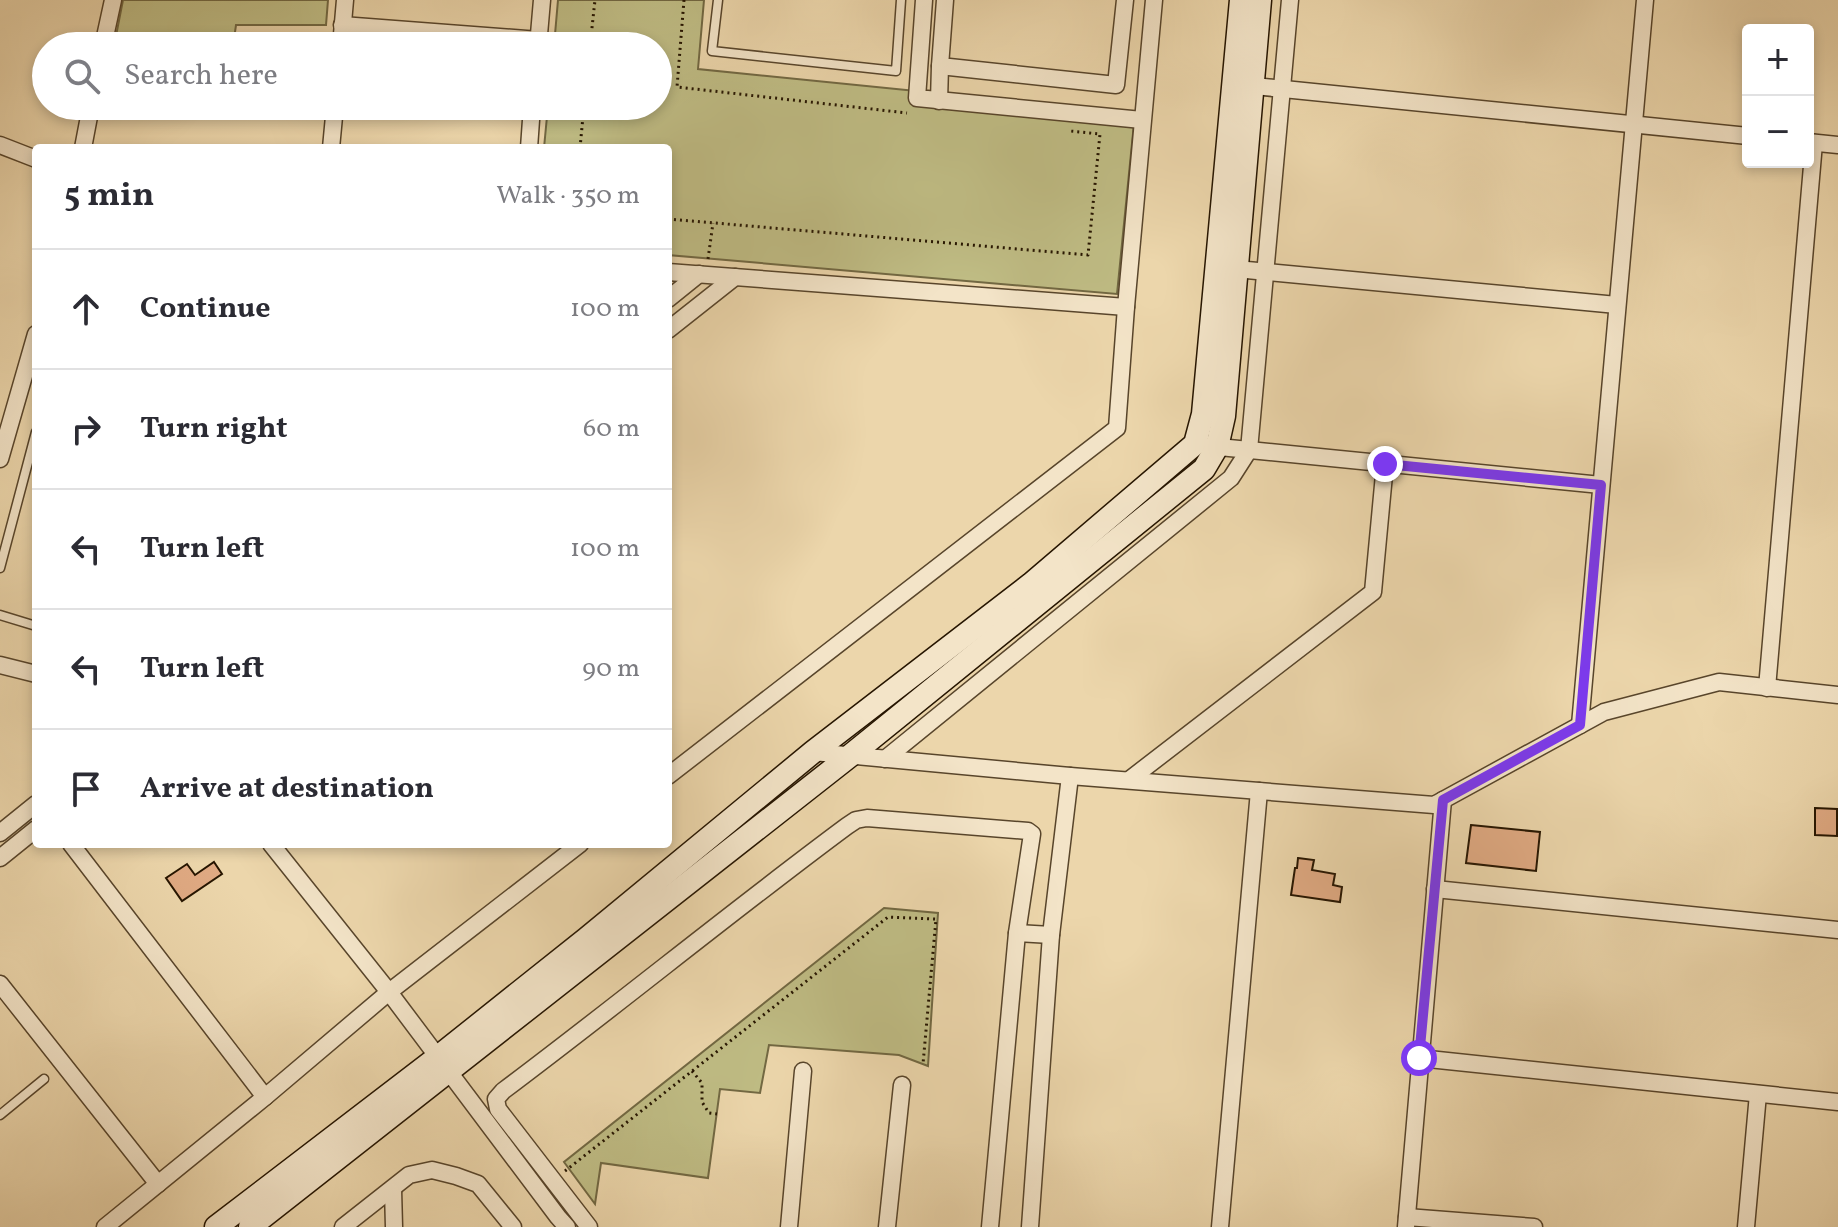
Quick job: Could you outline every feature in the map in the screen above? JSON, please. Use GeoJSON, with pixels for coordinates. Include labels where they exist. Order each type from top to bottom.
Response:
{"type":"FeatureCollection","features":[{"type":"Feature","properties":{"kind":"street"},"geometry":{"type":"LineString","coordinates":[[106,32],[113,0]]}},
{"type":"Feature","properties":{"kind":"street"},"geometry":{"type":"LineString","coordinates":[[342,32],[345,0]]}},
{"type":"Feature","properties":{"kind":"street"},"geometry":{"type":"LineString","coordinates":[[539,32],[542,0]]}},
{"type":"Feature","properties":{"kind":"street"},"geometry":{"type":"LineString","coordinates":[[924,0],[917,98],[1142,120]]}},
{"type":"Feature","properties":{"kind":"street"},"geometry":{"type":"LineString","coordinates":[[939,101],[945,0]]}},
{"type":"Feature","properties":{"kind":"street"},"geometry":{"type":"LineString","coordinates":[[940,66],[1116,85],[1125,0]]}},
{"type":"Feature","properties":{"kind":"street"},"geometry":{"type":"LineString","coordinates":[[672,773],[1117,428],[1154,0]]}},
{"type":"Feature","properties":{"kind":"street"},"geometry":{"type":"LineString","coordinates":[[250,1227],[444,1064],[586,939],[813,752],[1206,445],[1224,416],[1236,269],[1243,84],[1241,0]]}},
{"type":"Feature","properties":{"kind":"street"},"geometry":{"type":"LineString","coordinates":[[216,1227],[444,1064],[851,755],[1204,469],[1206,445],[1203,414],[1243,84],[1260,0]]}},
{"type":"Feature","properties":{"kind":"street"},"geometry":{"type":"LineString","coordinates":[[885,759],[1231,478],[1249,450],[1290,0]]}},
{"type":"Feature","properties":{"kind":"street"},"geometry":{"type":"LineString","coordinates":[[1580,725],[1645,0]]}},
{"type":"Feature","properties":{"kind":"street"},"geometry":{"type":"LineString","coordinates":[[342,25],[418,32]]}},
{"type":"Feature","properties":{"kind":"street"},"geometry":{"type":"LineString","coordinates":[[1243,84],[1742,135]]}},
{"type":"Feature","properties":{"kind":"street"},"geometry":{"type":"LineString","coordinates":[[84,144],[88,120]]}},
{"type":"Feature","properties":{"kind":"street"},"geometry":{"type":"LineString","coordinates":[[331,144],[334,120]]}},
{"type":"Feature","properties":{"kind":"street"},"geometry":{"type":"LineString","coordinates":[[529,144],[531,120]]}},
{"type":"Feature","properties":{"kind":"street"},"geometry":{"type":"LineString","coordinates":[[1814,142],[1838,145]]}},
{"type":"Feature","properties":{"kind":"street"},"geometry":{"type":"LineString","coordinates":[[0,145],[32,157]]}},
{"type":"Feature","properties":{"kind":"street"},"geometry":{"type":"LineString","coordinates":[[1767,688],[1809,168]]}},
{"type":"Feature","properties":{"kind":"street"},"geometry":{"type":"LineString","coordinates":[[1236,269],[1617,305]]}},
{"type":"Feature","properties":{"kind":"street"},"geometry":{"type":"LineString","coordinates":[[672,272],[1126,307]]}},
{"type":"Feature","properties":{"kind":"street"},"geometry":{"type":"LineString","coordinates":[[672,296],[703,274]]}},
{"type":"Feature","properties":{"kind":"street"},"geometry":{"type":"LineString","coordinates":[[672,327],[735,277]]}},
{"type":"Feature","properties":{"kind":"street"},"geometry":{"type":"LineString","coordinates":[[0,459],[32,348]]}},
{"type":"Feature","properties":{"kind":"street"},"geometry":{"type":"LineString","coordinates":[[1206,445],[1601,485]]}},
{"type":"Feature","properties":{"kind":"street"},"geometry":{"type":"LineString","coordinates":[[1129,780],[1373,592],[1385,464]]}},
{"type":"Feature","properties":{"kind":"street"},"geometry":{"type":"LineString","coordinates":[[0,665],[32,673]]}},
{"type":"Feature","properties":{"kind":"street"},"geometry":{"type":"LineString","coordinates":[[813,752],[1434,805],[1604,712],[1719,682],[1838,695]]}},
{"type":"Feature","properties":{"kind":"street"},"geometry":{"type":"LineString","coordinates":[[1030,1227],[1051,935],[1070,776]]}},
{"type":"Feature","properties":{"kind":"street"},"geometry":{"type":"LineString","coordinates":[[1220,1227],[1259,791]]}},
{"type":"Feature","properties":{"kind":"street"},"geometry":{"type":"LineString","coordinates":[[1443,800],[1406,1222],[1534,1227]]}},
{"type":"Feature","properties":{"kind":"street"},"geometry":{"type":"LineString","coordinates":[[0,833],[32,807]]}},
{"type":"Feature","properties":{"kind":"street"},"geometry":{"type":"LineString","coordinates":[[589,1227],[498,1109],[496,1099],[757,893],[856,820],[867,818],[1028,831],[1032,834],[1017,933],[990,1227]]}},
{"type":"Feature","properties":{"kind":"street"},"geometry":{"type":"LineString","coordinates":[[0,858],[32,832]]}},
{"type":"Feature","properties":{"kind":"street"},"geometry":{"type":"LineString","coordinates":[[74,848],[265,1097]]}},
{"type":"Feature","properties":{"kind":"street"},"geometry":{"type":"LineString","coordinates":[[277,848],[567,1227]]}},
{"type":"Feature","properties":{"kind":"street"},"geometry":{"type":"LineString","coordinates":[[105,1227],[389,992],[575,848]]}},
{"type":"Feature","properties":{"kind":"street"},"geometry":{"type":"LineString","coordinates":[[1435,889],[1838,930]]}},
{"type":"Feature","properties":{"kind":"street"},"geometry":{"type":"LineString","coordinates":[[1017,933],[1051,935]]}},
{"type":"Feature","properties":{"kind":"street"},"geometry":{"type":"LineString","coordinates":[[0,984],[158,1184]]}},
{"type":"Feature","properties":{"kind":"street"},"geometry":{"type":"LineString","coordinates":[[1419,1058],[1838,1102]]}},
{"type":"Feature","properties":{"kind":"street"},"geometry":{"type":"LineString","coordinates":[[789,1227],[803,1071]]}},
{"type":"Feature","properties":{"kind":"street"},"geometry":{"type":"LineString","coordinates":[[887,1227],[902,1085]]}},
{"type":"Feature","properties":{"kind":"street"},"geometry":{"type":"LineString","coordinates":[[1746,1227],[1758,1094]]}},
{"type":"Feature","properties":{"kind":"street"},"geometry":{"type":"LineString","coordinates":[[343,1227],[409,1175],[432,1170],[478,1184],[513,1227]]}},
{"type":"Feature","properties":{"kind":"street"},"geometry":{"type":"LineString","coordinates":[[393,1189],[394,1227]]}},
{"type":"Feature","properties":{"kind":"lane"},"geometry":{"type":"LineString","coordinates":[[718,0],[712,51],[896,71],[901,0]]}},
{"type":"Feature","properties":{"kind":"lane"},"geometry":{"type":"LineString","coordinates":[[0,568],[32,447]]}},
{"type":"Feature","properties":{"kind":"lane"},"geometry":{"type":"LineString","coordinates":[[0,615],[32,625]]}},
{"type":"Feature","properties":{"kind":"lane"},"geometry":{"type":"LineString","coordinates":[[0,1115],[44,1079]]}},
{"type":"Feature","properties":{"kind":"path"},"geometry":{"type":"LineString","coordinates":[[592,32],[595,0]]}},
{"type":"Feature","properties":{"kind":"path"},"geometry":{"type":"LineString","coordinates":[[684,0],[677,87],[912,113]]}},
{"type":"Feature","properties":{"kind":"path"},"geometry":{"type":"LineString","coordinates":[[580,144],[583,120]]}},
{"type":"Feature","properties":{"kind":"path"},"geometry":{"type":"LineString","coordinates":[[672,219],[1088,255],[1100,134],[1068,131]]}},
{"type":"Feature","properties":{"kind":"path"},"geometry":{"type":"LineString","coordinates":[[703,274],[713,223]]}},
{"type":"Feature","properties":{"kind":"path"},"geometry":{"type":"LineString","coordinates":[[553,1181],[888,917],[936,919],[923,1064]]}},
{"type":"Feature","properties":{"kind":"path"},"geometry":{"type":"LineString","coordinates":[[692,1071],[702,1083],[702,1102],[709,1113],[717,1114]]}},
{"type":"Feature","properties":{"kind":"shaded area"},"geometry":{"type":"Polygon","coordinates":[[[123,0],[328,0],[326,25],[236,25],[235,32],[117,32],[123,0]]]}},
{"type":"Feature","properties":{"kind":"shaded area"},"geometry":{"type":"Polygon","coordinates":[[[558,0],[704,0],[698,69],[1135,113],[1117,294],[672,255],[672,144],[544,144],[547,120],[672,120],[672,32],[555,32],[558,0]]]}},
{"type":"Feature","properties":{"kind":"shaded area"},"geometry":{"type":"Polygon","coordinates":[[[884,908],[938,913],[928,1066],[899,1055],[769,1045],[760,1093],[720,1089],[708,1178],[601,1163],[595,1204],[564,1162],[884,908]]]}},
{"type":"Feature","properties":{"kind":"building"},"geometry":{"type":"Polygon","coordinates":[[[1815,808],[1837,809],[1837,836],[1815,835],[1815,808]]]}},
{"type":"Feature","properties":{"kind":"building"},"geometry":{"type":"Polygon","coordinates":[[[1471,825],[1540,832],[1536,871],[1466,863],[1471,825]]]}},
{"type":"Feature","properties":{"kind":"building"},"geometry":{"type":"Polygon","coordinates":[[[1298,858],[1314,860],[1312,870],[1335,874],[1333,885],[1342,887],[1340,902],[1291,895],[1298,858]]]}},
{"type":"Feature","properties":{"kind":"building"},"geometry":{"type":"Polygon","coordinates":[[[214,862],[222,874],[182,901],[166,878],[187,864],[195,875],[214,862]]]}},
{"type":"Feature","properties":{"kind":"route"},"geometry":{"type":"LineString","coordinates":[[1385,464],[1601,485],[1580,725],[1443,800],[1419,1058]]}}]}
